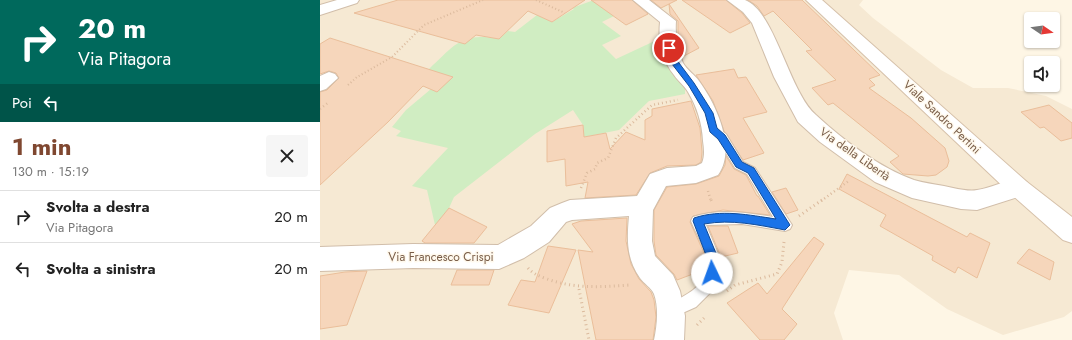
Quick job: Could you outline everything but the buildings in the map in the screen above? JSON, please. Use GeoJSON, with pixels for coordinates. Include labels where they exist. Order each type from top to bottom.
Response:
{"type":"FeatureCollection","features":[{"type":"Feature","properties":{"kind":"street"},"geometry":{"type":"LineString","coordinates":[[320,10],[352,0]]}},
{"type":"Feature","properties":{"kind":"street"},"geometry":{"type":"LineString","coordinates":[[640,0],[668,21],[667,34],[669,48],[675,64],[699,96],[709,113],[713,130],[715,156],[714,162],[710,168],[701,173],[661,178],[652,186],[649,199],[642,205],[638,242],[642,255],[651,272],[659,278],[668,290],[670,327]]}},
{"type":"Feature","properties":{"kind":"street","name":"Via della Libertà"},"geometry":{"type":"LineString","coordinates":[[734,0],[748,9],[759,22],[783,77],[805,117],[827,138],[883,176],[912,189],[961,199],[976,200],[1020,188]]}},
{"type":"Feature","properties":{"kind":"street","name":"Viale Sandro Pertini"},"geometry":{"type":"LineString","coordinates":[[813,0],[1020,188],[1072,232]]}},
{"type":"Feature","properties":{"kind":"street","name":"Via Francesco Crispi"},"geometry":{"type":"LineString","coordinates":[[320,259],[413,256],[499,257],[515,250],[540,234],[558,215],[570,210],[642,205]]}},
{"type":"Feature","properties":{"kind":"lane"},"geometry":{"type":"LineString","coordinates":[[713,130],[722,137],[739,164],[751,171],[785,225]]}},
{"type":"Feature","properties":{"kind":"lane"},"geometry":{"type":"LineString","coordinates":[[670,327],[691,302],[710,283],[715,263],[698,221],[717,217],[735,217],[785,225]]}},
{"type":"Feature","properties":{"kind":"path"},"geometry":{"type":"LineString","coordinates":[[346,87],[357,77],[392,57],[424,25],[483,0]]}},
{"type":"Feature","properties":{"kind":"path"},"geometry":{"type":"LineString","coordinates":[[536,0],[565,13]]}},
{"type":"Feature","properties":{"kind":"path"},"geometry":{"type":"LineString","coordinates":[[570,210],[587,173],[595,169],[597,163],[608,158],[616,138],[652,105],[699,96]]}},
{"type":"Feature","properties":{"kind":"path"},"geometry":{"type":"LineString","coordinates":[[320,108],[330,102]]}},
{"type":"Feature","properties":{"kind":"path"},"geometry":{"type":"LineString","coordinates":[[724,295],[735,284],[777,274],[782,262],[785,225],[855,176],[863,179],[875,170]]}},
{"type":"Feature","properties":{"kind":"path"},"geometry":{"type":"LineString","coordinates":[[515,250],[532,274],[564,286],[579,289],[636,284],[659,278]]}},
{"type":"Feature","properties":{"kind":"path"},"geometry":{"type":"LineString","coordinates":[[579,289],[589,340]]}},
{"type":"Feature","properties":{"kind":"path"},"geometry":{"type":"LineString","coordinates":[[670,327],[697,325],[706,315]]}},
{"type":"Feature","properties":{"kind":"shaded area"},"geometry":{"type":"Polygon","coordinates":[[[320,0],[863,0],[859,5],[873,18],[941,70],[973,88],[1008,88],[1046,96],[1072,109],[1072,311],[1064,317],[1003,335],[947,309],[899,275],[849,270],[834,313],[843,340],[320,340],[320,0]]]}},
{"type":"Feature","properties":{"kind":"green space"},"geometry":{"type":"Polygon","coordinates":[[[594,0],[614,16],[602,22],[621,36],[602,45],[616,59],[661,38],[685,84],[685,94],[649,101],[619,130],[584,137],[583,125],[573,110],[535,134],[454,197],[449,208],[435,225],[427,190],[412,186],[448,148],[396,136],[401,131],[392,127],[406,110],[431,89],[437,92],[429,69],[453,47],[467,39],[486,37],[499,39],[508,31],[515,32],[537,15],[552,22],[574,9],[572,8],[594,0]]]}},
{"type":"Feature","properties":{"kind":"route"},"geometry":{"type":"LineString","coordinates":[[669,48],[675,64],[692,84],[709,113],[713,130],[722,137],[739,164],[751,171],[785,225],[735,217],[717,217],[698,221],[715,263],[712,273]]}}]}
